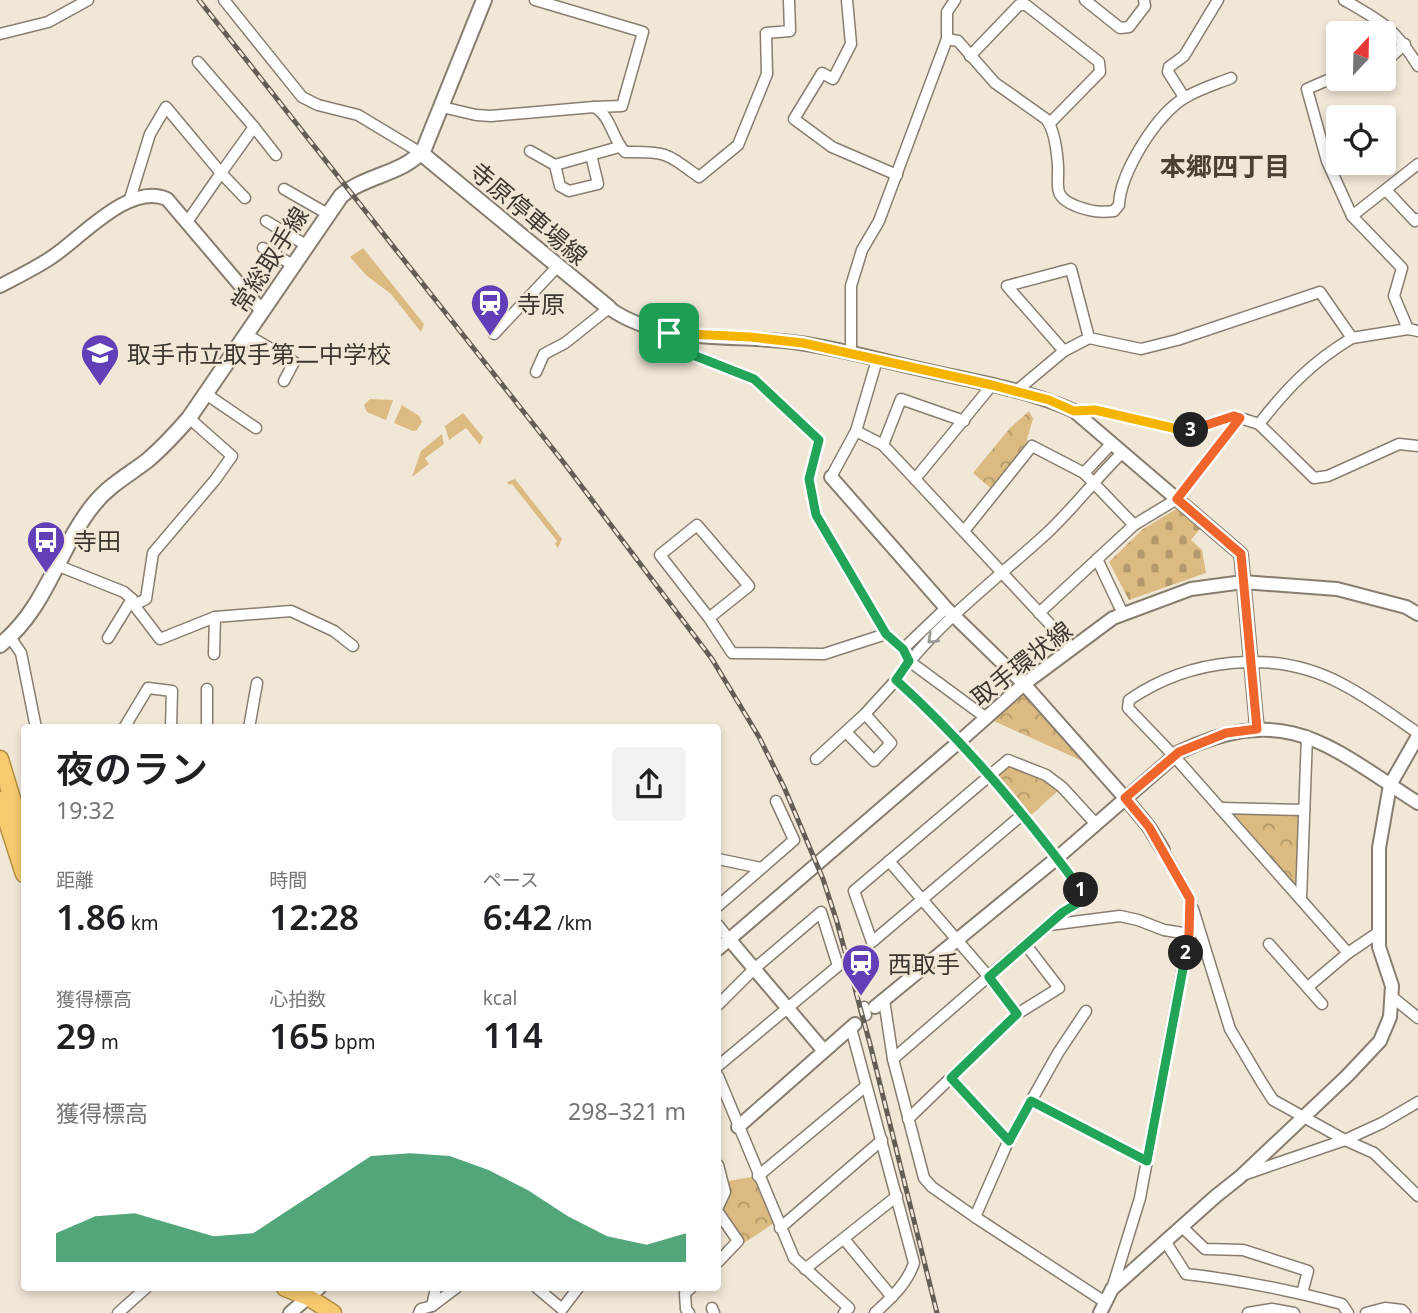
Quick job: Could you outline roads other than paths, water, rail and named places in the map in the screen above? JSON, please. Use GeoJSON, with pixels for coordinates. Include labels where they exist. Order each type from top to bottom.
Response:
{"type":"FeatureCollection","features":[{"type":"Feature","properties":{"kind":"highway"},"geometry":{"type":"LineString","coordinates":[[0,759],[21,835]]}},
{"type":"Feature","properties":{"kind":"highway"},"geometry":{"type":"LineString","coordinates":[[0,800],[21,835]]}},
{"type":"Feature","properties":{"kind":"highway"},"geometry":{"type":"LineString","coordinates":[[309,1291],[333,1313]]}},
{"type":"Feature","properties":{"kind":"main road"},"geometry":{"type":"LineString","coordinates":[[421,153],[484,0]]}},
{"type":"Feature","properties":{"kind":"main road","name":"常総取手線"},"geometry":{"type":"LineString","coordinates":[[5,641],[37,604],[85,515],[109,488],[166,444],[189,418],[341,195],[353,186],[421,153]]}},
{"type":"Feature","properties":{"kind":"main road","name":"寺原停車場線"},"geometry":{"type":"LineString","coordinates":[[421,153],[609,309]]}},
{"type":"Feature","properties":{"kind":"street"},"geometry":{"type":"LineString","coordinates":[[0,34],[48,22],[88,0]]}},
{"type":"Feature","properties":{"kind":"street"},"geometry":{"type":"LineString","coordinates":[[225,0],[302,97],[318,105],[358,115],[421,153]]}},
{"type":"Feature","properties":{"kind":"street"},"geometry":{"type":"LineString","coordinates":[[442,107],[476,116],[491,116],[622,106],[643,32],[536,0]]}},
{"type":"Feature","properties":{"kind":"street"},"geometry":{"type":"LineString","coordinates":[[594,107],[603,114],[625,152],[665,154],[699,177],[738,145],[767,74],[766,33],[790,31],[789,0]]}},
{"type":"Feature","properties":{"kind":"street"},"geometry":{"type":"LineString","coordinates":[[847,0],[851,44],[833,79],[822,73],[793,119],[832,147],[897,175]]}},
{"type":"Feature","properties":{"kind":"street"},"geometry":{"type":"LineString","coordinates":[[851,354],[851,286],[862,250],[879,221],[947,39],[947,12],[955,0]]}},
{"type":"Feature","properties":{"kind":"street"},"geometry":{"type":"LineString","coordinates":[[1085,0],[1120,28],[1129,27],[1145,6],[1144,0]]}},
{"type":"Feature","properties":{"kind":"street"},"geometry":{"type":"LineString","coordinates":[[1184,97],[1168,72],[1169,67],[1184,56],[1218,0]]}},
{"type":"Feature","properties":{"kind":"street"},"geometry":{"type":"LineString","coordinates":[[1344,0],[1386,24],[1405,44],[1418,65]]}},
{"type":"Feature","properties":{"kind":"street"},"geometry":{"type":"LineString","coordinates":[[971,56],[1019,5],[1027,3],[1099,62],[1100,72],[1050,123]]}},
{"type":"Feature","properties":{"kind":"street"},"geometry":{"type":"LineString","coordinates":[[947,39],[958,41],[995,83],[1053,126],[1058,166],[1057,190],[1065,201],[1095,213],[1114,211],[1119,205],[1120,191],[1134,160],[1162,117],[1184,97],[1231,78]]}},
{"type":"Feature","properties":{"kind":"street"},"geometry":{"type":"LineString","coordinates":[[1396,52],[1405,44]]}},
{"type":"Feature","properties":{"kind":"street"},"geometry":{"type":"LineString","coordinates":[[198,62],[276,155]]}},
{"type":"Feature","properties":{"kind":"street"},"geometry":{"type":"LineString","coordinates":[[1259,424],[1288,387],[1327,353],[1352,338],[1413,330],[1394,296],[1402,268],[1352,216],[1327,161],[1307,89],[1326,81]]}},
{"type":"Feature","properties":{"kind":"street"},"geometry":{"type":"LineString","coordinates":[[129,202],[150,134],[166,107],[245,198]]}},
{"type":"Feature","properties":{"kind":"street"},"geometry":{"type":"LineString","coordinates":[[187,222],[254,127]]}},
{"type":"Feature","properties":{"kind":"street"},"geometry":{"type":"LineString","coordinates":[[530,151],[555,165],[620,147]]}},
{"type":"Feature","properties":{"kind":"street"},"geometry":{"type":"LineString","coordinates":[[555,165],[560,186],[569,191],[598,184],[591,155]]}},
{"type":"Feature","properties":{"kind":"street"},"geometry":{"type":"LineString","coordinates":[[1352,216],[1418,164]]}},
{"type":"Feature","properties":{"kind":"street"},"geometry":{"type":"LineString","coordinates":[[284,189],[327,214]]}},
{"type":"Feature","properties":{"kind":"street"},"geometry":{"type":"LineString","coordinates":[[1386,190],[1415,221],[1418,219]]}},
{"type":"Feature","properties":{"kind":"street"},"geometry":{"type":"LineString","coordinates":[[0,286],[53,257],[95,222],[129,202],[144,195],[160,196],[167,199],[262,311]]}},
{"type":"Feature","properties":{"kind":"street"},"geometry":{"type":"LineString","coordinates":[[266,221],[306,245]]}},
{"type":"Feature","properties":{"kind":"street"},"geometry":{"type":"LineString","coordinates":[[263,248],[293,265]]}},
{"type":"Feature","properties":{"kind":"street"},"geometry":{"type":"LineString","coordinates":[[494,334],[558,266]]}},
{"type":"Feature","properties":{"kind":"street"},"geometry":{"type":"LineString","coordinates":[[1064,351],[1007,286],[1071,269],[1089,338]]}},
{"type":"Feature","properties":{"kind":"street"},"geometry":{"type":"LineString","coordinates":[[1015,392],[1064,351],[1089,338],[1141,349],[1177,340],[1320,292],[1352,338]]}},
{"type":"Feature","properties":{"kind":"street"},"geometry":{"type":"LineString","coordinates":[[536,372],[544,354],[565,343],[609,309],[640,326],[669,333],[775,340],[851,354],[992,385],[1049,400],[1074,411],[1241,554],[1257,729]]}},
{"type":"Feature","properties":{"kind":"street"},"geometry":{"type":"LineString","coordinates":[[669,333],[679,347],[693,355],[754,379],[819,440],[809,479],[816,515],[886,634],[903,649],[909,661],[985,717]]}},
{"type":"Feature","properties":{"kind":"street"},"geometry":{"type":"LineString","coordinates":[[247,335],[294,362],[284,381]]}},
{"type":"Feature","properties":{"kind":"street"},"geometry":{"type":"LineString","coordinates":[[877,360],[856,431],[831,477],[951,612],[1024,684],[1149,827],[1190,899],[1230,1029],[1273,1100],[1374,1153],[1418,1196]]}},
{"type":"Feature","properties":{"kind":"street"},"geometry":{"type":"LineString","coordinates":[[915,480],[992,385]]}},
{"type":"Feature","properties":{"kind":"street"},"geometry":{"type":"LineString","coordinates":[[206,394],[256,428]]}},
{"type":"Feature","properties":{"kind":"street"},"geometry":{"type":"LineString","coordinates":[[883,445],[901,400],[964,421]]}},
{"type":"Feature","properties":{"kind":"street"},"geometry":{"type":"LineString","coordinates":[[1074,411],[1095,410],[1186,431],[1234,416],[1259,424],[1314,478],[1328,476],[1399,444],[1418,446]]}},
{"type":"Feature","properties":{"kind":"street"},"geometry":{"type":"LineString","coordinates":[[108,638],[133,602],[146,599],[153,552],[215,480],[232,456],[189,418]]}},
{"type":"Feature","properties":{"kind":"street"},"geometry":{"type":"LineString","coordinates":[[1039,612],[1134,525],[1177,499],[1240,418]]}},
{"type":"Feature","properties":{"kind":"street"},"geometry":{"type":"LineString","coordinates":[[856,431],[883,445],[1072,648]]}},
{"type":"Feature","properties":{"kind":"street"},"geometry":{"type":"LineString","coordinates":[[1084,473],[1112,443]]}},
{"type":"Feature","properties":{"kind":"street"},"geometry":{"type":"LineString","coordinates":[[964,531],[1032,446],[1084,473],[1134,525]]}},
{"type":"Feature","properties":{"kind":"street"},"geometry":{"type":"LineString","coordinates":[[903,649],[1001,573],[1048,532],[1123,452]]}},
{"type":"Feature","properties":{"kind":"street"},"geometry":{"type":"LineString","coordinates":[[709,618],[749,586],[697,525],[660,555],[709,618],[732,653],[824,654],[886,634]]}},
{"type":"Feature","properties":{"kind":"street"},"geometry":{"type":"LineString","coordinates":[[1097,559],[1123,614]]}},
{"type":"Feature","properties":{"kind":"street"},"geometry":{"type":"LineString","coordinates":[[59,566],[124,592],[160,639],[215,617],[290,611],[334,631],[353,646]]}},
{"type":"Feature","properties":{"kind":"street","name":"取手環状線"},"geometry":{"type":"LineString","coordinates":[[721,946],[1024,684],[1113,618],[1191,589],[1243,582],[1337,589],[1406,607],[1418,614]]}},
{"type":"Feature","properties":{"kind":"street"},"geometry":{"type":"LineString","coordinates":[[816,759],[865,714],[951,612]]}},
{"type":"Feature","properties":{"kind":"street"},"geometry":{"type":"LineString","coordinates":[[214,654],[215,617]]}},
{"type":"Feature","properties":{"kind":"street"},"geometry":{"type":"LineString","coordinates":[[5,641],[21,653],[35,724]]}},
{"type":"Feature","properties":{"kind":"street"},"geometry":{"type":"LineString","coordinates":[[1112,1289],[1240,1177],[1380,1041],[1390,1017],[1392,986],[1379,947],[1379,848],[1390,785],[1418,734],[1340,682],[1301,667],[1273,663],[1224,663],[1181,672],[1152,684],[1129,701],[1128,708],[1174,756],[1348,953]]}},
{"type":"Feature","properties":{"kind":"street"},"geometry":{"type":"LineString","coordinates":[[893,1059],[1078,903],[1081,890],[990,775],[960,741],[896,680]]}},
{"type":"Feature","properties":{"kind":"street"},"geometry":{"type":"LineString","coordinates":[[250,724],[257,682]]}},
{"type":"Feature","properties":{"kind":"street"},"geometry":{"type":"LineString","coordinates":[[126,724],[148,688],[172,691],[171,724]]}},
{"type":"Feature","properties":{"kind":"street"},"geometry":{"type":"LineString","coordinates":[[207,724],[208,689]]}},
{"type":"Feature","properties":{"kind":"street"},"geometry":{"type":"LineString","coordinates":[[846,732],[874,761],[891,743],[865,714]]}},
{"type":"Feature","properties":{"kind":"street"},"geometry":{"type":"LineString","coordinates":[[1190,899],[1189,934],[1140,1198],[1112,1289],[1102,1308],[932,1187],[924,1178],[893,1059],[872,1007],[1057,858],[1174,756],[1214,737],[1257,729],[1307,736],[1336,750],[1418,803]]}},
{"type":"Feature","properties":{"kind":"street"},"geometry":{"type":"LineString","coordinates":[[1301,900],[1307,736]]}},
{"type":"Feature","properties":{"kind":"street"},"geometry":{"type":"LineString","coordinates":[[1023,814],[872,942],[854,891],[1008,760],[1046,775],[1062,787],[1095,823]]}},
{"type":"Feature","properties":{"kind":"street"},"geometry":{"type":"LineString","coordinates":[[721,903],[794,840],[776,801]]}},
{"type":"Feature","properties":{"kind":"street"},"geometry":{"type":"LineString","coordinates":[[1220,808],[1304,810]]}},
{"type":"Feature","properties":{"kind":"street"},"geometry":{"type":"LineString","coordinates":[[721,860],[761,868]]}},
{"type":"Feature","properties":{"kind":"street"},"geometry":{"type":"LineString","coordinates":[[889,861],[989,977],[1017,1014]]}},
{"type":"Feature","properties":{"kind":"street"},"geometry":{"type":"LineString","coordinates":[[721,1002],[754,969],[821,912],[838,966],[721,1064]]}},
{"type":"Feature","properties":{"kind":"street"},"geometry":{"type":"LineString","coordinates":[[1048,926],[1120,916],[1164,930],[1189,934]]}},
{"type":"Feature","properties":{"kind":"street"},"geometry":{"type":"LineString","coordinates":[[721,929],[824,1051]]}},
{"type":"Feature","properties":{"kind":"street"},"geometry":{"type":"LineString","coordinates":[[1309,986],[1348,953],[1379,932]]}},
{"type":"Feature","properties":{"kind":"street"},"geometry":{"type":"LineString","coordinates":[[1269,944],[1309,986],[1322,1004]]}},
{"type":"Feature","properties":{"kind":"street"},"geometry":{"type":"LineString","coordinates":[[908,1119],[1017,1014],[1059,988],[1026,945]]}},
{"type":"Feature","properties":{"kind":"street"},"geometry":{"type":"LineString","coordinates":[[1391,996],[1418,1017]]}},
{"type":"Feature","properties":{"kind":"street"},"geometry":{"type":"LineString","coordinates":[[975,1217],[1009,1141],[1086,1011]]}},
{"type":"Feature","properties":{"kind":"street"},"geometry":{"type":"LineString","coordinates":[[738,1127],[853,1026],[866,1086],[914,1263],[909,1276],[875,1313]]}},
{"type":"Feature","properties":{"kind":"street"},"geometry":{"type":"LineString","coordinates":[[951,1078],[1009,1141]]}},
{"type":"Feature","properties":{"kind":"street"},"geometry":{"type":"LineString","coordinates":[[721,1084],[794,1258],[850,1311]]}},
{"type":"Feature","properties":{"kind":"street"},"geometry":{"type":"LineString","coordinates":[[758,1176],[866,1086]]}},
{"type":"Feature","properties":{"kind":"street"},"geometry":{"type":"LineString","coordinates":[[1031,1101],[1147,1161]]}},
{"type":"Feature","properties":{"kind":"street"},"geometry":{"type":"LineString","coordinates":[[1240,1177],[1345,1140],[1418,1102]]}},
{"type":"Feature","properties":{"kind":"street"},"geometry":{"type":"LineString","coordinates":[[780,1228],[882,1140]]}},
{"type":"Feature","properties":{"kind":"street"},"geometry":{"type":"LineString","coordinates":[[721,1177],[725,1192],[721,1201]]}},
{"type":"Feature","properties":{"kind":"street"},"geometry":{"type":"LineString","coordinates":[[805,1269],[897,1196]]}},
{"type":"Feature","properties":{"kind":"street"},"geometry":{"type":"LineString","coordinates":[[721,1216],[738,1241],[721,1259]]}},
{"type":"Feature","properties":{"kind":"street"},"geometry":{"type":"LineString","coordinates":[[1181,1226],[1205,1249],[1243,1250],[1308,1271],[1302,1293]]}},
{"type":"Feature","properties":{"kind":"street"},"geometry":{"type":"LineString","coordinates":[[844,1239],[892,1297]]}},
{"type":"Feature","properties":{"kind":"street"},"geometry":{"type":"LineString","coordinates":[[1165,1241],[1186,1274],[1245,1280],[1302,1293],[1342,1304],[1348,1313]]}},
{"type":"Feature","properties":{"kind":"street"},"geometry":{"type":"LineString","coordinates":[[118,1313],[143,1291]]}},
{"type":"Feature","properties":{"kind":"street"},"geometry":{"type":"LineString","coordinates":[[290,1313],[309,1291]]}},
{"type":"Feature","properties":{"kind":"street"},"geometry":{"type":"LineString","coordinates":[[432,1306],[435,1291]]}},
{"type":"Feature","properties":{"kind":"street"},"geometry":{"type":"LineString","coordinates":[[419,1313],[421,1309],[432,1306],[452,1291]]}},
{"type":"Feature","properties":{"kind":"street"},"geometry":{"type":"LineString","coordinates":[[541,1291],[562,1309],[576,1291]]}},
{"type":"Feature","properties":{"kind":"street"},"geometry":{"type":"LineString","coordinates":[[687,1291],[685,1293],[686,1308],[689,1313]]}},
{"type":"Feature","properties":{"kind":"street"},"geometry":{"type":"LineString","coordinates":[[1366,1313],[1385,1308],[1402,1310],[1405,1313]]}},
{"type":"Feature","properties":{"kind":"street"},"geometry":{"type":"LineString","coordinates":[[1248,1313],[1272,1309],[1294,1313]]}},
{"type":"Feature","properties":{"kind":"railway"},"geometry":{"type":"LineString","coordinates":[[199,0],[564,463],[712,659],[759,737],[784,787],[823,879],[837,922],[937,1313]]}},
{"type":"Feature","properties":{"kind":"place","name":"寺原"},"geometry":{"type":"Point","coordinates":[490,337]}},
{"type":"Feature","properties":{"kind":"place","name":"取手市立取手第二中学校"},"geometry":{"type":"Point","coordinates":[100,387]}},
{"type":"Feature","properties":{"kind":"place","name":"寺田"},"geometry":{"type":"Point","coordinates":[46,574]}},
{"type":"Feature","properties":{"kind":"place","name":"西取手"},"geometry":{"type":"Point","coordinates":[861,997]}},
{"type":"Feature","properties":{"kind":"district","name":"本郷四丁目"},"geometry":{"type":"Point","coordinates":[1225,166]}}]}
